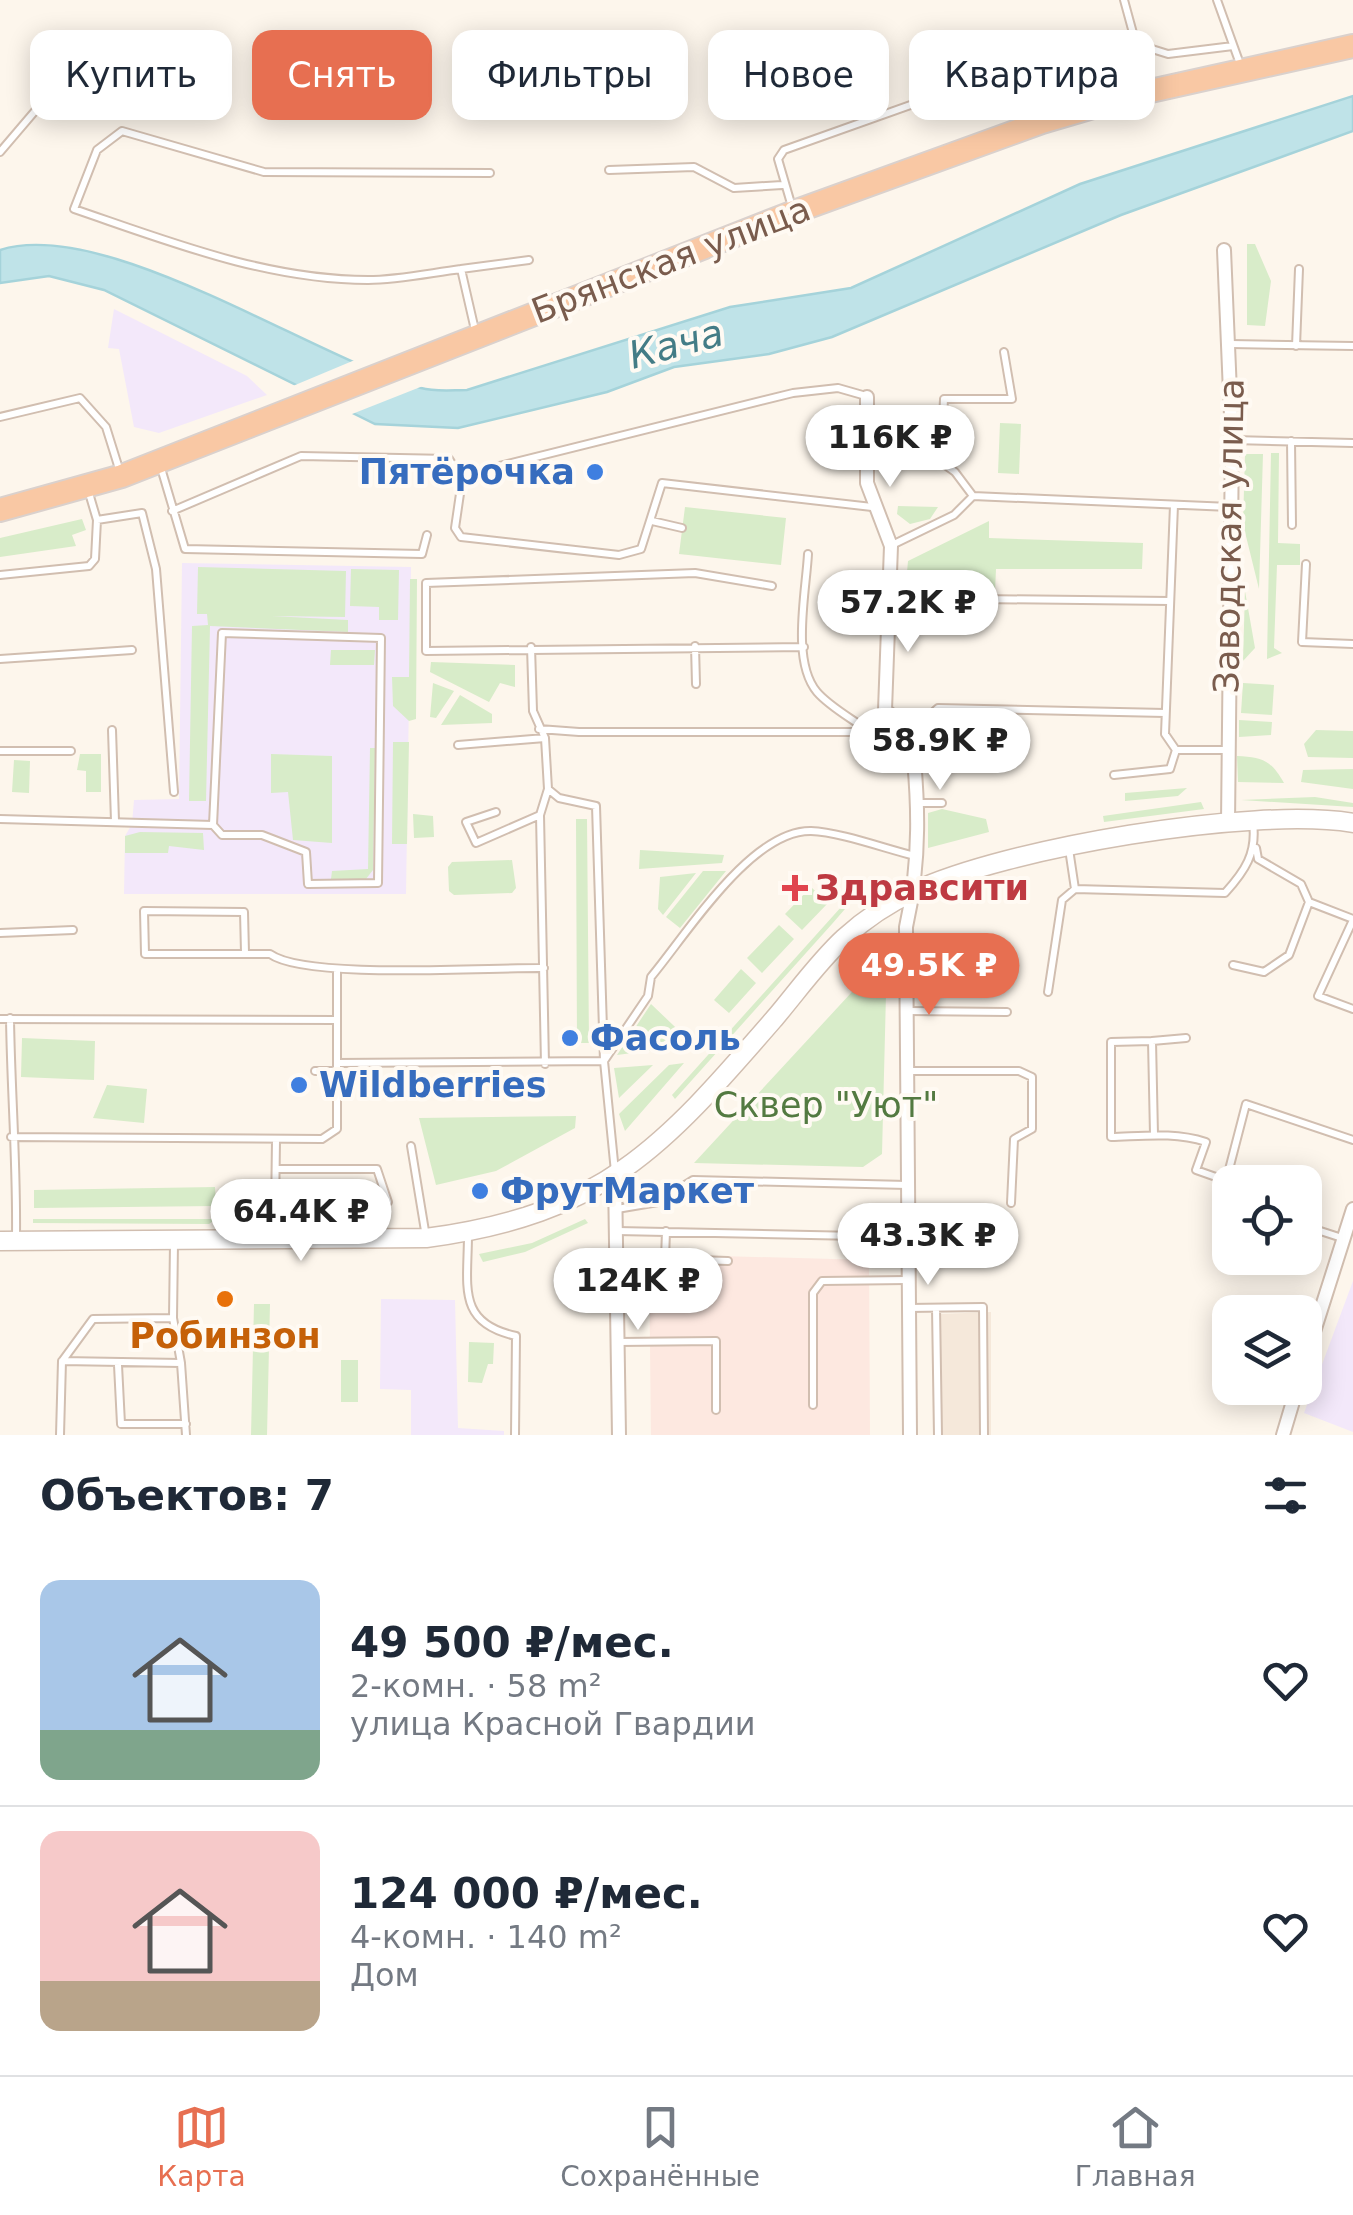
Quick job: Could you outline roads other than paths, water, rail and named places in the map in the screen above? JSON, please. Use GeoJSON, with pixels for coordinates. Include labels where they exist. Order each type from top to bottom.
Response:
{"type":"FeatureCollection","features":[{"type":"Feature","properties":{"kind":"highway","name":"Брянская улица"},"geometry":{"type":"LineString","coordinates":[[1155,91],[1353,46]]}},
{"type":"Feature","properties":{"kind":"highway","name":"Брянская улица"},"geometry":{"type":"LineString","coordinates":[[0,510],[122,476],[794,212],[1054,120]]}},
{"type":"Feature","properties":{"kind":"street","name":"Заводская улица"},"geometry":{"type":"LineString","coordinates":[[1224,250],[1231,344],[1232,440],[1228,823]]}},
{"type":"Feature","properties":{"kind":"street"},"geometry":{"type":"LineString","coordinates":[[867,397],[866,483],[872,507],[891,546],[885,710],[912,732],[920,803],[914,891],[906,927],[910,1435]]}},
{"type":"Feature","properties":{"kind":"street"},"geometry":{"type":"LineString","coordinates":[[8,1241],[426,1238],[468,1233],[535,1214],[615,1178],[680,1125],[843,939],[914,891],[1069,848],[1228,823],[1330,819],[1353,823]]}},
{"type":"Feature","properties":{"kind":"street"},"geometry":{"type":"LineString","coordinates":[[615,1178],[619,1435]]}},
{"type":"Feature","properties":{"kind":"street"},"geometry":{"type":"LineString","coordinates":[[1322,1307],[1353,1209]]}},
{"type":"Feature","properties":{"kind":"street"},"geometry":{"type":"LineString","coordinates":[[1283,1435],[1292,1405]]}},
{"type":"Feature","properties":{"kind":"lane"},"geometry":{"type":"LineString","coordinates":[[1124,0],[1132,30]]}},
{"type":"Feature","properties":{"kind":"lane"},"geometry":{"type":"LineString","coordinates":[[1218,0],[1242,70]]}},
{"type":"Feature","properties":{"kind":"lane"},"geometry":{"type":"LineString","coordinates":[[1155,50],[1168,54],[1234,46]]}},
{"type":"Feature","properties":{"kind":"lane"},"geometry":{"type":"LineString","coordinates":[[794,212],[782,184],[778,159],[784,150],[909,106]]}},
{"type":"Feature","properties":{"kind":"lane"},"geometry":{"type":"LineString","coordinates":[[0,152],[30,117]]}},
{"type":"Feature","properties":{"kind":"lane"},"geometry":{"type":"LineString","coordinates":[[490,173],[264,172],[122,131],[97,150],[74,208],[203,253],[299,274],[369,280],[530,260]]}},
{"type":"Feature","properties":{"kind":"lane"},"geometry":{"type":"LineString","coordinates":[[608,170],[694,167],[734,188],[782,184]]}},
{"type":"Feature","properties":{"kind":"lane"},"geometry":{"type":"LineString","coordinates":[[460,269],[468,317],[478,335]]}},
{"type":"Feature","properties":{"kind":"lane"},"geometry":{"type":"LineString","coordinates":[[1296,346],[1299,269]]}},
{"type":"Feature","properties":{"kind":"lane"},"geometry":{"type":"LineString","coordinates":[[1231,344],[1353,346]]}},
{"type":"Feature","properties":{"kind":"lane"},"geometry":{"type":"LineString","coordinates":[[973,496],[955,472],[941,462],[944,399],[1012,398],[1004,352]]}},
{"type":"Feature","properties":{"kind":"lane"},"geometry":{"type":"LineString","coordinates":[[462,480],[475,472],[793,393],[838,388],[867,397]]}},
{"type":"Feature","properties":{"kind":"lane"},"geometry":{"type":"LineString","coordinates":[[0,417],[80,398],[106,427],[122,476]]}},
{"type":"Feature","properties":{"kind":"lane"},"geometry":{"type":"LineString","coordinates":[[1232,440],[1353,443]]}},
{"type":"Feature","properties":{"kind":"lane"},"geometry":{"type":"LineString","coordinates":[[1291,441],[1292,525]]}},
{"type":"Feature","properties":{"kind":"lane"},"geometry":{"type":"LineString","coordinates":[[172,511],[302,456],[449,459],[462,480],[455,528],[461,537],[619,555],[641,549],[662,484],[872,507]]}},
{"type":"Feature","properties":{"kind":"lane"},"geometry":{"type":"LineString","coordinates":[[159,462],[185,549],[422,554],[427,535]]}},
{"type":"Feature","properties":{"kind":"lane"},"geometry":{"type":"LineString","coordinates":[[0,575],[89,566],[95,559],[97,520],[88,487]]}},
{"type":"Feature","properties":{"kind":"lane"},"geometry":{"type":"LineString","coordinates":[[891,546],[954,514],[973,496],[1231,507]]}},
{"type":"Feature","properties":{"kind":"lane"},"geometry":{"type":"LineString","coordinates":[[1174,505],[1164,734],[1176,750]]}},
{"type":"Feature","properties":{"kind":"lane"},"geometry":{"type":"LineString","coordinates":[[97,520],[142,513],[156,569],[174,792]]}},
{"type":"Feature","properties":{"kind":"lane"},"geometry":{"type":"LineString","coordinates":[[652,521],[682,528]]}},
{"type":"Feature","properties":{"kind":"lane"},"geometry":{"type":"LineString","coordinates":[[808,554],[804,647],[808,678],[819,694],[868,731]]}},
{"type":"Feature","properties":{"kind":"lane"},"geometry":{"type":"LineString","coordinates":[[1306,564],[1302,642],[1353,644]]}},
{"type":"Feature","properties":{"kind":"lane"},"geometry":{"type":"LineString","coordinates":[[772,586],[695,574],[426,583],[426,651],[804,647]]}},
{"type":"Feature","properties":{"kind":"lane"},"geometry":{"type":"LineString","coordinates":[[888,598],[1170,601]]}},
{"type":"Feature","properties":{"kind":"lane"},"geometry":{"type":"LineString","coordinates":[[0,819],[213,826],[222,835],[262,835],[306,852],[308,884],[378,883],[381,638],[222,634],[213,826]]}},
{"type":"Feature","properties":{"kind":"lane"},"geometry":{"type":"LineString","coordinates":[[695,646],[696,684]]}},
{"type":"Feature","properties":{"kind":"lane"},"geometry":{"type":"LineString","coordinates":[[531,648],[533,711],[545,738],[548,789],[540,815],[545,1064]]}},
{"type":"Feature","properties":{"kind":"lane"},"geometry":{"type":"LineString","coordinates":[[0,658],[132,650]]}},
{"type":"Feature","properties":{"kind":"lane"},"geometry":{"type":"LineString","coordinates":[[540,728],[579,732],[912,732],[938,708],[1165,713]]}},
{"type":"Feature","properties":{"kind":"lane"},"geometry":{"type":"LineString","coordinates":[[112,730],[115,821]]}},
{"type":"Feature","properties":{"kind":"lane"},"geometry":{"type":"LineString","coordinates":[[458,745],[545,738]]}},
{"type":"Feature","properties":{"kind":"lane"},"geometry":{"type":"LineString","coordinates":[[1176,750],[1226,750]]}},
{"type":"Feature","properties":{"kind":"lane"},"geometry":{"type":"LineString","coordinates":[[1114,775],[1170,769],[1176,750]]}},
{"type":"Feature","properties":{"kind":"lane"},"geometry":{"type":"LineString","coordinates":[[0,751],[71,752]]}},
{"type":"Feature","properties":{"kind":"lane"},"geometry":{"type":"LineString","coordinates":[[548,789],[559,798],[596,806],[604,1062],[615,1178]]}},
{"type":"Feature","properties":{"kind":"lane"},"geometry":{"type":"LineString","coordinates":[[920,803],[942,803]]}},
{"type":"Feature","properties":{"kind":"lane"},"geometry":{"type":"LineString","coordinates":[[496,812],[466,822],[476,843],[540,815]]}},
{"type":"Feature","properties":{"kind":"lane"},"geometry":{"type":"LineString","coordinates":[[1232,965],[1264,972],[1290,954],[1308,902],[1300,884],[1258,858],[1252,822]]}},
{"type":"Feature","properties":{"kind":"lane"},"geometry":{"type":"LineString","coordinates":[[604,1062],[648,996],[651,977],[745,864],[771,842],[813,831],[917,856]]}},
{"type":"Feature","properties":{"kind":"lane"},"geometry":{"type":"LineString","coordinates":[[1048,992],[1062,900],[1076,889],[1225,893],[1243,874],[1256,844]]}},
{"type":"Feature","properties":{"kind":"lane"},"geometry":{"type":"LineString","coordinates":[[1069,848],[1076,889]]}},
{"type":"Feature","properties":{"kind":"lane"},"geometry":{"type":"LineString","coordinates":[[1308,902],[1353,919],[1318,996],[1353,1008]]}},
{"type":"Feature","properties":{"kind":"lane"},"geometry":{"type":"LineString","coordinates":[[245,954],[244,912],[144,912],[145,954],[245,954],[270,954],[284,964],[337,971],[544,968]]}},
{"type":"Feature","properties":{"kind":"lane"},"geometry":{"type":"LineString","coordinates":[[0,933],[73,930]]}},
{"type":"Feature","properties":{"kind":"lane"},"geometry":{"type":"LineString","coordinates":[[11,1138],[322,1139],[337,1128],[337,971]]}},
{"type":"Feature","properties":{"kind":"lane"},"geometry":{"type":"LineString","coordinates":[[908,1011],[1007,1012]]}},
{"type":"Feature","properties":{"kind":"lane"},"geometry":{"type":"LineString","coordinates":[[0,1018],[336,1020]]}},
{"type":"Feature","properties":{"kind":"lane"},"geometry":{"type":"LineString","coordinates":[[8,1241],[18,1177],[11,1138],[10,1018]]}},
{"type":"Feature","properties":{"kind":"lane"},"geometry":{"type":"LineString","coordinates":[[1186,1038],[1111,1042],[1112,1137],[1174,1134],[1206,1142],[1196,1170],[1212,1176]]}},
{"type":"Feature","properties":{"kind":"lane"},"geometry":{"type":"LineString","coordinates":[[1152,1041],[1154,1135]]}},
{"type":"Feature","properties":{"kind":"lane"},"geometry":{"type":"LineString","coordinates":[[315,1071],[337,1067],[604,1062]]}},
{"type":"Feature","properties":{"kind":"lane"},"geometry":{"type":"LineString","coordinates":[[908,1071],[1019,1071],[1032,1077],[1032,1130],[1014,1138],[1010,1203]]}},
{"type":"Feature","properties":{"kind":"lane"},"geometry":{"type":"LineString","coordinates":[[1232,1165],[1246,1104],[1353,1140]]}},
{"type":"Feature","properties":{"kind":"lane"},"geometry":{"type":"LineString","coordinates":[[274,1213],[276,1140]]}},
{"type":"Feature","properties":{"kind":"lane"},"geometry":{"type":"LineString","coordinates":[[411,1146],[426,1238]]}},
{"type":"Feature","properties":{"kind":"lane"},"geometry":{"type":"LineString","coordinates":[[276,1169],[377,1169],[388,1202]]}},
{"type":"Feature","properties":{"kind":"lane"},"geometry":{"type":"LineString","coordinates":[[616,1210],[658,1202],[693,1180],[907,1185]]}},
{"type":"Feature","properties":{"kind":"lane"},"geometry":{"type":"LineString","coordinates":[[616,1231],[907,1237]]}},
{"type":"Feature","properties":{"kind":"lane"},"geometry":{"type":"LineString","coordinates":[[666,1231],[665,1260],[728,1260]]}},
{"type":"Feature","properties":{"kind":"lane"},"geometry":{"type":"LineString","coordinates":[[1322,1232],[1344,1239]]}},
{"type":"Feature","properties":{"kind":"lane"},"geometry":{"type":"LineString","coordinates":[[468,1233],[466,1287],[476,1319],[495,1332],[516,1336],[515,1435]]}},
{"type":"Feature","properties":{"kind":"lane"},"geometry":{"type":"LineString","coordinates":[[174,1242],[172,1318],[181,1362],[186,1435]]}},
{"type":"Feature","properties":{"kind":"lane"},"geometry":{"type":"LineString","coordinates":[[814,1405],[813,1293],[822,1281],[907,1280]]}},
{"type":"Feature","properties":{"kind":"lane"},"geometry":{"type":"LineString","coordinates":[[906,1308],[983,1307],[984,1435]]}},
{"type":"Feature","properties":{"kind":"lane"},"geometry":{"type":"LineString","coordinates":[[936,1308],[938,1435]]}},
{"type":"Feature","properties":{"kind":"lane"},"geometry":{"type":"LineString","coordinates":[[60,1435],[62,1361],[93,1319],[172,1318]]}},
{"type":"Feature","properties":{"kind":"lane"},"geometry":{"type":"LineString","coordinates":[[617,1342],[716,1341],[716,1410]]}},
{"type":"Feature","properties":{"kind":"lane"},"geometry":{"type":"LineString","coordinates":[[62,1361],[118,1365],[181,1362]]}},
{"type":"Feature","properties":{"kind":"lane"},"geometry":{"type":"LineString","coordinates":[[118,1365],[120,1424],[186,1424]]}},
{"type":"Feature","properties":{"kind":"water","name":"Кача"},"geometry":{"type":"Polygon","coordinates":[[[1353,96],[1353,131],[1121,215],[832,337],[769,354],[674,367],[607,392],[458,428],[375,424],[104,290],[49,276],[0,283],[0,250],[44,245],[95,253],[210,295],[376,372],[426,389],[467,390],[730,307],[851,288],[1080,184],[1353,96]]]}},
{"type":"Feature","properties":{"kind":"place","name":"Пятёрочка"},"geometry":{"type":"Point","coordinates":[595,472]}},
{"type":"Feature","properties":{"kind":"place","name":"Здравсити"},"geometry":{"type":"Point","coordinates":[795,888]}},
{"type":"Feature","properties":{"kind":"place","name":"Фасоль"},"geometry":{"type":"Point","coordinates":[570,1038]}},
{"type":"Feature","properties":{"kind":"place","name":"Wildberries"},"geometry":{"type":"Point","coordinates":[299,1085]}},
{"type":"Feature","properties":{"kind":"place","name":"ФрутМаркет"},"geometry":{"type":"Point","coordinates":[480,1191]}},
{"type":"Feature","properties":{"kind":"place","name":"Робинзон"},"geometry":{"type":"Point","coordinates":[225,1299]}},
{"type":"Feature","properties":{"kind":"park label","name":"Сквер \"Уют\""},"geometry":{"type":"Point","coordinates":[826,1105]}}]}
